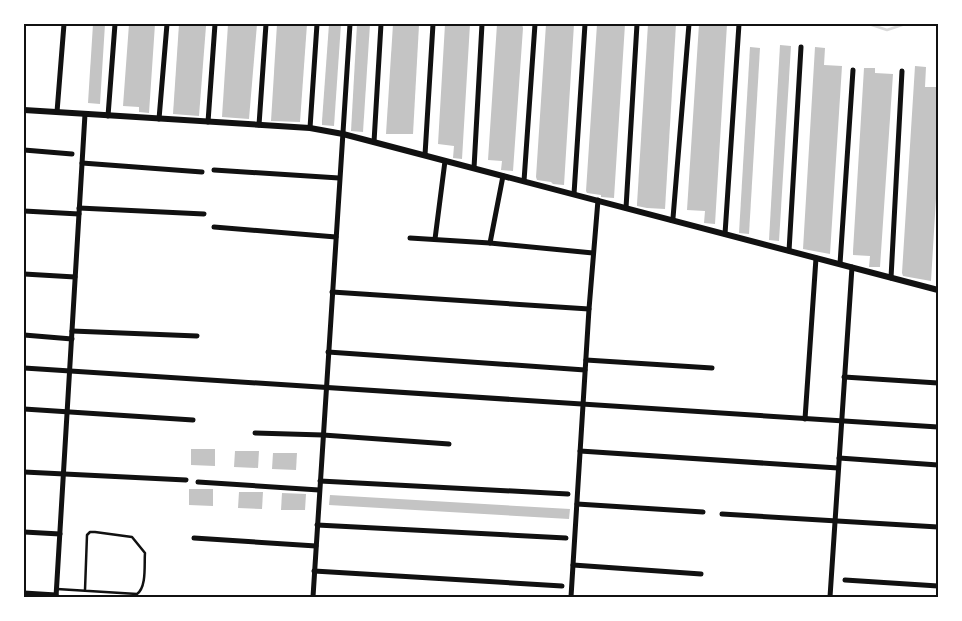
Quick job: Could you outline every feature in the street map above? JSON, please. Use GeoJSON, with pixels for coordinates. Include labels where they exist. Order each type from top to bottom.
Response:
{"type":"FeatureCollection","features":[{"type":"Feature","properties":{"kind":"street"},"geometry":{"type":"LineString","coordinates":[[57,112],[64,24]]}},
{"type":"Feature","properties":{"kind":"street"},"geometry":{"type":"LineString","coordinates":[[108,116],[115,24]]}},
{"type":"Feature","properties":{"kind":"street"},"geometry":{"type":"LineString","coordinates":[[159,119],[166,24]]}},
{"type":"Feature","properties":{"kind":"street"},"geometry":{"type":"LineString","coordinates":[[208,122],[215,24]]}},
{"type":"Feature","properties":{"kind":"street"},"geometry":{"type":"LineString","coordinates":[[258,125],[266,24]]}},
{"type":"Feature","properties":{"kind":"street"},"geometry":{"type":"LineString","coordinates":[[310,128],[317,24]]}},
{"type":"Feature","properties":{"kind":"street"},"geometry":{"type":"LineString","coordinates":[[313,597],[350,24]]}},
{"type":"Feature","properties":{"kind":"street"},"geometry":{"type":"LineString","coordinates":[[374,142],[382,24]]}},
{"type":"Feature","properties":{"kind":"street"},"geometry":{"type":"LineString","coordinates":[[425,155],[433,24]]}},
{"type":"Feature","properties":{"kind":"street"},"geometry":{"type":"LineString","coordinates":[[474,168],[482,24]]}},
{"type":"Feature","properties":{"kind":"street"},"geometry":{"type":"LineString","coordinates":[[524,181],[535,24]]}},
{"type":"Feature","properties":{"kind":"street"},"geometry":{"type":"LineString","coordinates":[[574,194],[585,24]]}},
{"type":"Feature","properties":{"kind":"street"},"geometry":{"type":"LineString","coordinates":[[626,208],[637,24]]}},
{"type":"Feature","properties":{"kind":"street"},"geometry":{"type":"LineString","coordinates":[[671,220],[673,218],[689,24]]}},
{"type":"Feature","properties":{"kind":"street"},"geometry":{"type":"LineString","coordinates":[[725,234],[739,24]]}},
{"type":"Feature","properties":{"kind":"street"},"geometry":{"type":"LineString","coordinates":[[789,251],[802,47]]}},
{"type":"Feature","properties":{"kind":"street"},"geometry":{"type":"LineString","coordinates":[[840,264],[853,70]]}},
{"type":"Feature","properties":{"kind":"street"},"geometry":{"type":"LineString","coordinates":[[891,278],[902,71]]}},
{"type":"Feature","properties":{"kind":"street"},"geometry":{"type":"LineString","coordinates":[[24,110],[310,128],[343,134],[938,290]]}},
{"type":"Feature","properties":{"kind":"street"},"geometry":{"type":"LineString","coordinates":[[24,593],[56,596],[57,589],[85,114]]}},
{"type":"Feature","properties":{"kind":"street"},"geometry":{"type":"LineString","coordinates":[[24,150],[72,154]]}},
{"type":"Feature","properties":{"kind":"street"},"geometry":{"type":"LineString","coordinates":[[435,238],[445,161]]}},
{"type":"Feature","properties":{"kind":"street"},"geometry":{"type":"LineString","coordinates":[[82,163],[202,172]]}},
{"type":"Feature","properties":{"kind":"street"},"geometry":{"type":"LineString","coordinates":[[214,170],[339,178]]}},
{"type":"Feature","properties":{"kind":"street"},"geometry":{"type":"LineString","coordinates":[[490,243],[503,176]]}},
{"type":"Feature","properties":{"kind":"street"},"geometry":{"type":"LineString","coordinates":[[571,597],[589,309],[598,200]]}},
{"type":"Feature","properties":{"kind":"street"},"geometry":{"type":"LineString","coordinates":[[24,211],[204,214]]}},
{"type":"Feature","properties":{"kind":"street"},"geometry":{"type":"LineString","coordinates":[[214,227],[336,237]]}},
{"type":"Feature","properties":{"kind":"street"},"geometry":{"type":"LineString","coordinates":[[410,238],[435,238],[593,253]]}},
{"type":"Feature","properties":{"kind":"street"},"geometry":{"type":"LineString","coordinates":[[805,419],[816,258]]}},
{"type":"Feature","properties":{"kind":"street"},"geometry":{"type":"LineString","coordinates":[[830,597],[852,267]]}},
{"type":"Feature","properties":{"kind":"street"},"geometry":{"type":"LineString","coordinates":[[24,274],[75,277]]}},
{"type":"Feature","properties":{"kind":"street"},"geometry":{"type":"LineString","coordinates":[[332,292],[589,309]]}},
{"type":"Feature","properties":{"kind":"street"},"geometry":{"type":"LineString","coordinates":[[72,330],[197,336]]}},
{"type":"Feature","properties":{"kind":"street"},"geometry":{"type":"LineString","coordinates":[[24,335],[72,339]]}},
{"type":"Feature","properties":{"kind":"street"},"geometry":{"type":"LineString","coordinates":[[328,352],[585,370]]}},
{"type":"Feature","properties":{"kind":"street"},"geometry":{"type":"LineString","coordinates":[[586,360],[712,368]]}},
{"type":"Feature","properties":{"kind":"street"},"geometry":{"type":"LineString","coordinates":[[24,368],[938,428]]}},
{"type":"Feature","properties":{"kind":"street"},"geometry":{"type":"LineString","coordinates":[[844,376],[938,383]]}},
{"type":"Feature","properties":{"kind":"street"},"geometry":{"type":"LineString","coordinates":[[24,409],[193,420]]}},
{"type":"Feature","properties":{"kind":"street"},"geometry":{"type":"LineString","coordinates":[[255,434],[323,435],[449,444]]}},
{"type":"Feature","properties":{"kind":"street"},"geometry":{"type":"LineString","coordinates":[[580,451],[838,468]]}},
{"type":"Feature","properties":{"kind":"street"},"geometry":{"type":"LineString","coordinates":[[839,458],[938,465]]}},
{"type":"Feature","properties":{"kind":"street"},"geometry":{"type":"LineString","coordinates":[[24,472],[186,480]]}},
{"type":"Feature","properties":{"kind":"street"},"geometry":{"type":"LineString","coordinates":[[320,480],[568,494]]}},
{"type":"Feature","properties":{"kind":"street"},"geometry":{"type":"LineString","coordinates":[[198,482],[320,490]]}},
{"type":"Feature","properties":{"kind":"street"},"geometry":{"type":"LineString","coordinates":[[577,504],[702,512]]}},
{"type":"Feature","properties":{"kind":"street"},"geometry":{"type":"LineString","coordinates":[[722,514],[938,527]]}},
{"type":"Feature","properties":{"kind":"street"},"geometry":{"type":"LineString","coordinates":[[317,525],[566,538]]}},
{"type":"Feature","properties":{"kind":"street"},"geometry":{"type":"LineString","coordinates":[[24,532],[60,534]]}},
{"type":"Feature","properties":{"kind":"street"},"geometry":{"type":"LineString","coordinates":[[194,538],[316,546]]}},
{"type":"Feature","properties":{"kind":"street"},"geometry":{"type":"LineString","coordinates":[[572,565],[702,574]]}},
{"type":"Feature","properties":{"kind":"street"},"geometry":{"type":"LineString","coordinates":[[314,571],[562,586]]}},
{"type":"Feature","properties":{"kind":"street"},"geometry":{"type":"LineString","coordinates":[[845,580],[938,586]]}},
{"type":"Feature","properties":{"kind":"lane"},"geometry":{"type":"LineString","coordinates":[[57,589],[137,594],[141,592],[145,553],[132,537],[95,532],[90,532],[87,535],[85,590]]}},
{"type":"Feature","properties":{"kind":"building"},"geometry":{"type":"Polygon","coordinates":[[[93,24],[105,24],[100,104],[88,103],[93,24]]]}},
{"type":"Feature","properties":{"kind":"building"},"geometry":{"type":"Polygon","coordinates":[[[129,24],[155,24],[149,113],[139,112],[139,107],[123,106],[129,24]]]}},
{"type":"Feature","properties":{"kind":"building"},"geometry":{"type":"Polygon","coordinates":[[[179,24],[205,24],[206,26],[199,116],[173,114],[179,24]]]}},
{"type":"Feature","properties":{"kind":"building"},"geometry":{"type":"Polygon","coordinates":[[[228,24],[257,24],[249,119],[222,117],[228,24]]]}},
{"type":"Feature","properties":{"kind":"building"},"geometry":{"type":"Polygon","coordinates":[[[277,24],[307,24],[300,122],[271,121],[277,24]]]}},
{"type":"Feature","properties":{"kind":"building"},"geometry":{"type":"Polygon","coordinates":[[[329,24],[341,24],[334,126],[322,125],[329,24]]]}},
{"type":"Feature","properties":{"kind":"building"},"geometry":{"type":"Polygon","coordinates":[[[357,24],[370,24],[363,132],[351,131],[357,24]]]}},
{"type":"Feature","properties":{"kind":"building"},"geometry":{"type":"Polygon","coordinates":[[[393,24],[419,25],[413,134],[386,134],[393,24]]]}},
{"type":"Feature","properties":{"kind":"building"},"geometry":{"type":"Polygon","coordinates":[[[445,24],[470,24],[462,159],[453,158],[454,146],[438,144],[445,24]]]}},
{"type":"Feature","properties":{"kind":"building"},"geometry":{"type":"Polygon","coordinates":[[[497,24],[522,24],[523,28],[513,171],[501,170],[502,161],[488,160],[497,24]]]}},
{"type":"Feature","properties":{"kind":"building"},"geometry":{"type":"Polygon","coordinates":[[[546,24],[574,24],[564,185],[537,180],[536,177],[546,24]]]}},
{"type":"Feature","properties":{"kind":"building"},"geometry":{"type":"Polygon","coordinates":[[[597,24],[625,24],[614,198],[601,197],[601,195],[587,193],[586,191],[597,24]]]}},
{"type":"Feature","properties":{"kind":"building"},"geometry":{"type":"Polygon","coordinates":[[[648,24],[676,24],[665,209],[637,206],[648,24]]]}},
{"type":"Feature","properties":{"kind":"building"},"geometry":{"type":"Polygon","coordinates":[[[699,24],[727,24],[715,224],[704,223],[705,211],[687,210],[699,24]]]}},
{"type":"Feature","properties":{"kind":"building"},"geometry":{"type":"Polygon","coordinates":[[[780,45],[791,46],[779,241],[769,240],[780,45]]]}},
{"type":"Feature","properties":{"kind":"building"},"geometry":{"type":"Polygon","coordinates":[[[750,47],[760,48],[749,234],[739,233],[750,47]]]}},
{"type":"Feature","properties":{"kind":"building"},"geometry":{"type":"Polygon","coordinates":[[[815,47],[825,48],[824,65],[842,66],[830,254],[803,249],[815,47]]]}},
{"type":"Feature","properties":{"kind":"building"},"geometry":{"type":"Polygon","coordinates":[[[915,66],[926,67],[925,87],[938,87],[938,165],[931,281],[903,276],[902,273],[915,66]]]}},
{"type":"Feature","properties":{"kind":"building"},"geometry":{"type":"Polygon","coordinates":[[[864,68],[875,68],[875,73],[893,74],[880,267],[869,267],[870,256],[853,255],[864,68]]]}},
{"type":"Feature","properties":{"kind":"building"},"geometry":{"type":"Polygon","coordinates":[[[191,449],[215,449],[215,466],[191,465],[191,449]]]}},
{"type":"Feature","properties":{"kind":"building"},"geometry":{"type":"Polygon","coordinates":[[[235,451],[259,451],[258,468],[234,467],[235,451]]]}},
{"type":"Feature","properties":{"kind":"building"},"geometry":{"type":"Polygon","coordinates":[[[273,453],[297,453],[296,470],[272,469],[273,453]]]}},
{"type":"Feature","properties":{"kind":"building"},"geometry":{"type":"Polygon","coordinates":[[[189,489],[213,489],[213,506],[189,505],[189,489]]]}},
{"type":"Feature","properties":{"kind":"building"},"geometry":{"type":"Polygon","coordinates":[[[239,492],[263,492],[262,509],[238,508],[239,492]]]}},
{"type":"Feature","properties":{"kind":"building"},"geometry":{"type":"Polygon","coordinates":[[[282,493],[306,494],[305,510],[281,510],[282,493]]]}},
{"type":"Feature","properties":{"kind":"building"},"geometry":{"type":"Polygon","coordinates":[[[330,495],[570,509],[569,519],[329,505],[330,495]]]}},
{"type":"Feature","properties":{"kind":"waterway"},"geometry":{"type":"LineString","coordinates":[[869,24],[887,30],[905,24]]}}]}
